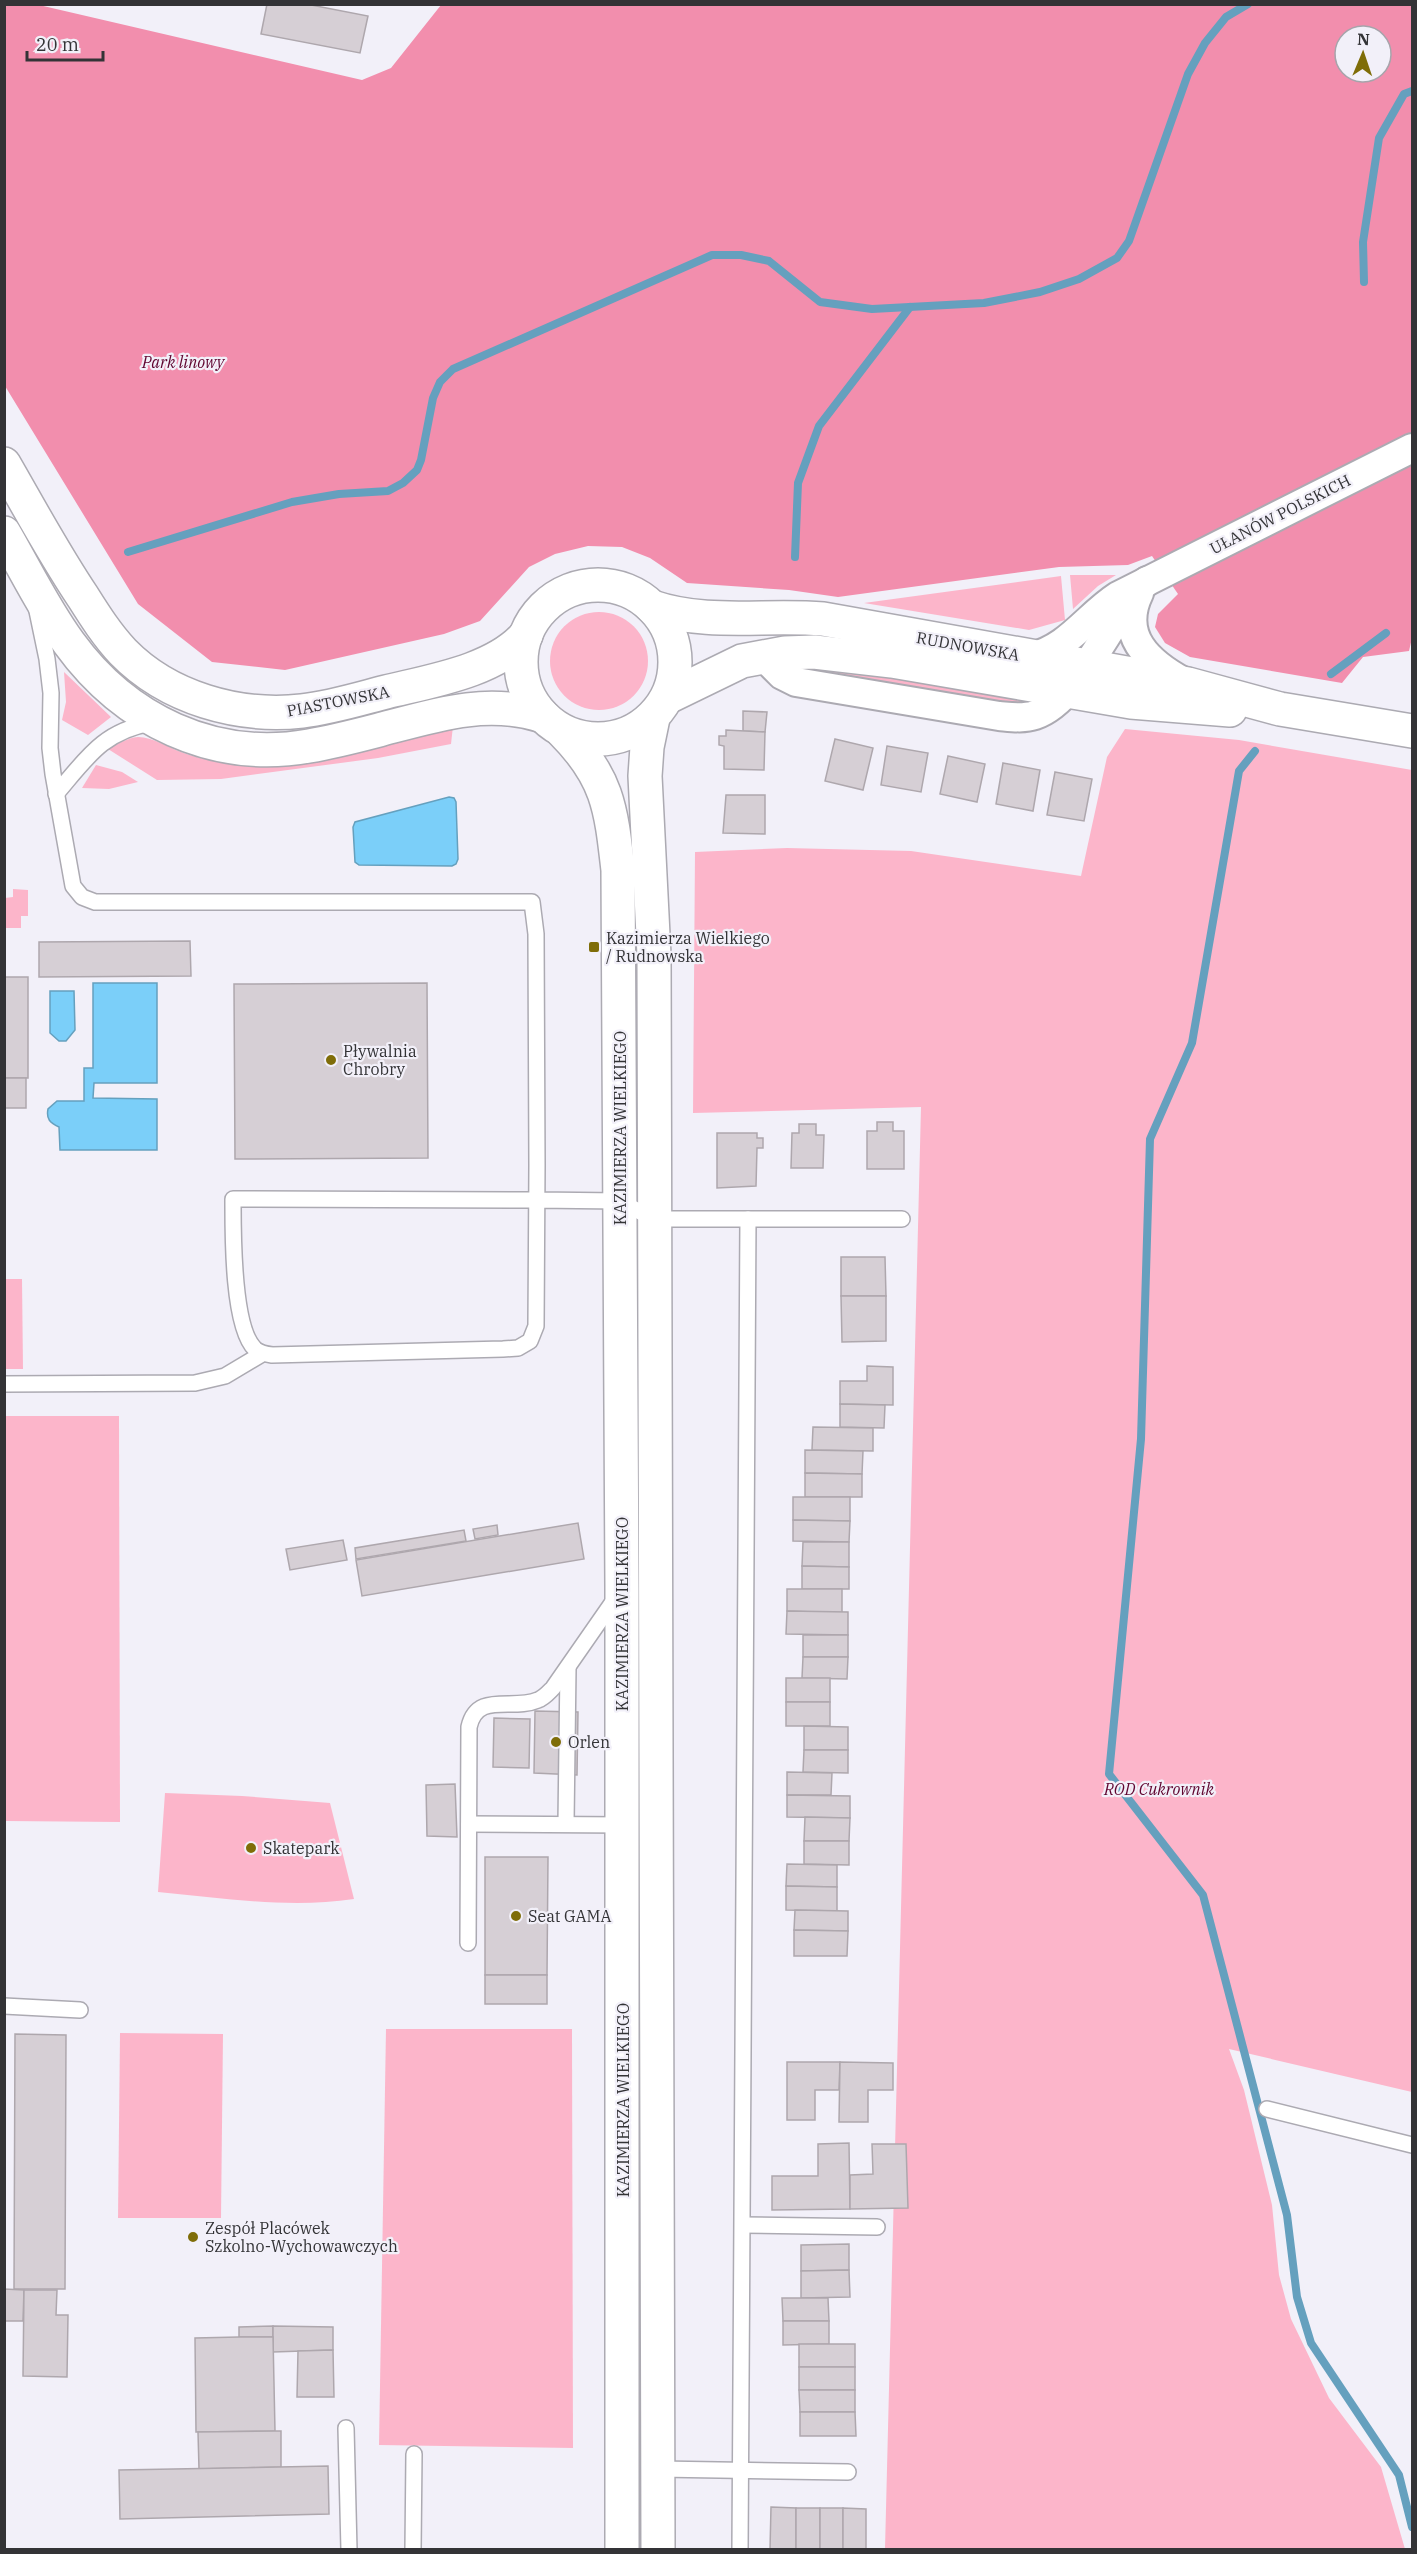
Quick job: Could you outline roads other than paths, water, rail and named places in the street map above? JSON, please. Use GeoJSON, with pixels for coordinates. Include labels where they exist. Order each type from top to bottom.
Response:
{"type":"FeatureCollection","features":[{"type":"Feature","properties":{"kind":"main road","name":"PIASTOWSKA"},"geometry":{"type":"LineString","coordinates":[[4,464],[66,571],[104,630],[123,652],[147,673],[175,689],[212,704],[239,710],[268,712],[302,711],[343,703],[480,666],[510,651],[526,634]]}},
{"type":"Feature","properties":{"kind":"main road"},"geometry":{"type":"LineString","coordinates":[[4,533],[68,642],[101,681],[133,707],[171,730],[213,744],[242,749],[307,747],[431,716],[473,708],[507,707],[553,723],[585,739],[610,739],[633,731],[660,707],[675,670],[676,656],[668,630],[652,607],[642,598],[616,587],[602,585],[582,587],[562,594],[540,611],[526,634],[521,656],[522,678],[534,705],[553,723]]}},
{"type":"Feature","properties":{"kind":"main road","name":"RUDNOWSKA"},"geometry":{"type":"LineString","coordinates":[[652,607],[696,618],[781,616],[823,620],[1031,657],[1131,702],[1223,710],[1280,709]]}},
{"type":"Feature","properties":{"kind":"main road","name":"RUDNOWSKA"},"geometry":{"type":"LineString","coordinates":[[660,707],[742,661],[763,656],[814,652],[1076,679],[1188,684],[1280,709],[1413,731]]}},
{"type":"Feature","properties":{"kind":"main road","name":"KAZIMIERZA WIELKIEGO"},"geometry":{"type":"LineString","coordinates":[[658,2550],[654,955],[645,776],[647,747],[660,707]]}},
{"type":"Feature","properties":{"kind":"main road","name":"KAZIMIERZA WIELKIEGO"},"geometry":{"type":"LineString","coordinates":[[553,723],[592,765],[600,781],[608,801],[618,870],[623,1825],[622,2550]]}},
{"type":"Feature","properties":{"kind":"street","name":"UŁANÓW POLSKICH"},"geometry":{"type":"LineString","coordinates":[[1031,657],[1045,654],[1064,644],[1101,607],[1413,448]]}},
{"type":"Feature","properties":{"kind":"street","name":"UŁANÓW POLSKICH"},"geometry":{"type":"LineString","coordinates":[[1076,679],[1101,648],[1132,597],[1147,582]]}},
{"type":"Feature","properties":{"kind":"street"},"geometry":{"type":"LineString","coordinates":[[1147,582],[1135,602],[1132,614],[1134,632],[1139,645],[1148,658],[1161,670],[1188,684]]}},
{"type":"Feature","properties":{"kind":"lane"},"geometry":{"type":"LineString","coordinates":[[4,1384],[175,1385],[225,1376],[262,1354],[518,1348],[530,1341],[536,1326],[536,934],[531,902],[95,902],[82,897],[73,886],[56,794],[50,748],[51,693],[47,659],[27,572]]}},
{"type":"Feature","properties":{"kind":"lane"},"geometry":{"type":"LineString","coordinates":[[56,794],[93,749],[104,741],[134,725],[157,722]]}},
{"type":"Feature","properties":{"kind":"lane"},"geometry":{"type":"LineString","coordinates":[[262,1354],[250,1342],[238,1300],[233,1244],[233,1199],[620,1201],[653,1219],[902,1219]]}},
{"type":"Feature","properties":{"kind":"lane"},"geometry":{"type":"LineString","coordinates":[[740,2550],[748,1219]]}},
{"type":"Feature","properties":{"kind":"lane"},"geometry":{"type":"LineString","coordinates":[[468,1943],[469,1727],[472,1715],[480,1707],[525,1704],[540,1700],[553,1688],[568,1668],[622,1588]]}},
{"type":"Feature","properties":{"kind":"lane"},"geometry":{"type":"LineString","coordinates":[[566,1823],[568,1668]]}},
{"type":"Feature","properties":{"kind":"lane"},"geometry":{"type":"LineString","coordinates":[[469,1824],[656,1825]]}},
{"type":"Feature","properties":{"kind":"lane"},"geometry":{"type":"LineString","coordinates":[[4,2006],[80,2010]]}},
{"type":"Feature","properties":{"kind":"lane"},"geometry":{"type":"LineString","coordinates":[[1267,2109],[1413,2145]]}},
{"type":"Feature","properties":{"kind":"lane"},"geometry":{"type":"LineString","coordinates":[[743,2225],[877,2227]]}},
{"type":"Feature","properties":{"kind":"lane"},"geometry":{"type":"LineString","coordinates":[[346,2428],[349,2550]]}},
{"type":"Feature","properties":{"kind":"lane"},"geometry":{"type":"LineString","coordinates":[[413,2550],[414,2454]]}},
{"type":"Feature","properties":{"kind":"lane"},"geometry":{"type":"LineString","coordinates":[[659,2469],[848,2472]]}},
{"type":"Feature","properties":{"kind":"water"},"geometry":{"type":"Polygon","coordinates":[[[449,797],[454,798],[456,802],[458,859],[456,864],[452,866],[359,865],[355,862],[353,827],[355,822],[449,797]]]}},
{"type":"Feature","properties":{"kind":"water"},"geometry":{"type":"Polygon","coordinates":[[[93,983],[157,983],[157,1083],[94,1083],[93,1098],[157,1099],[157,1150],[60,1150],[59,1127],[49,1120],[48,1109],[57,1101],[84,1101],[84,1068],[93,1068],[93,983]]]}},
{"type":"Feature","properties":{"kind":"water"},"geometry":{"type":"Polygon","coordinates":[[[50,991],[74,991],[75,1030],[66,1041],[59,1041],[50,1033],[50,991]]]}},
{"type":"Feature","properties":{"kind":"waterway"},"geometry":{"type":"LineString","coordinates":[[128,552],[292,502],[339,494],[388,491],[403,483],[417,470],[433,398],[440,382],[453,369],[712,255],[741,255],[769,261],[820,302],[872,309],[984,303],[1040,292],[1079,279],[1117,258],[1129,241],[1188,74],[1205,43],[1226,17],[1248,4]]}},
{"type":"Feature","properties":{"kind":"waterway"},"geometry":{"type":"LineString","coordinates":[[1364,282],[1363,242],[1379,138],[1404,94],[1412,91]]}},
{"type":"Feature","properties":{"kind":"waterway"},"geometry":{"type":"LineString","coordinates":[[795,557],[798,483],[819,426],[910,307]]}},
{"type":"Feature","properties":{"kind":"waterway"},"geometry":{"type":"LineString","coordinates":[[1331,674],[1386,633]]}},
{"type":"Feature","properties":{"kind":"waterway"},"geometry":{"type":"LineString","coordinates":[[1255,751],[1239,771],[1192,1043],[1150,1139],[1141,1439],[1109,1774],[1203,1895],[1287,2215],[1297,2297],[1311,2343],[1399,2475],[1412,2527]]}},
{"type":"Feature","properties":{"kind":"place","name":"Kazimierza Wielkiego / Rudnowska"},"geometry":{"type":"Point","coordinates":[594,947]}},
{"type":"Feature","properties":{"kind":"place","name":"Pływalnia Chrobry"},"geometry":{"type":"Point","coordinates":[331,1060]}},
{"type":"Feature","properties":{"kind":"place","name":"Orlen"},"geometry":{"type":"Point","coordinates":[556,1742]}},
{"type":"Feature","properties":{"kind":"place","name":"Skatepark"},"geometry":{"type":"Point","coordinates":[251,1848]}},
{"type":"Feature","properties":{"kind":"place","name":"Seat GAMA"},"geometry":{"type":"Point","coordinates":[516,1916]}},
{"type":"Feature","properties":{"kind":"place","name":"Zespół Placówek Szkolno-Wychowawczych"},"geometry":{"type":"Point","coordinates":[193,2237]}},
{"type":"Feature","properties":{"kind":"park label","name":"Park linowy"},"geometry":{"type":"Point","coordinates":[183,362]}},
{"type":"Feature","properties":{"kind":"park label","name":"ROD Cukrownik"},"geometry":{"type":"Point","coordinates":[1159,1789]}}]}
